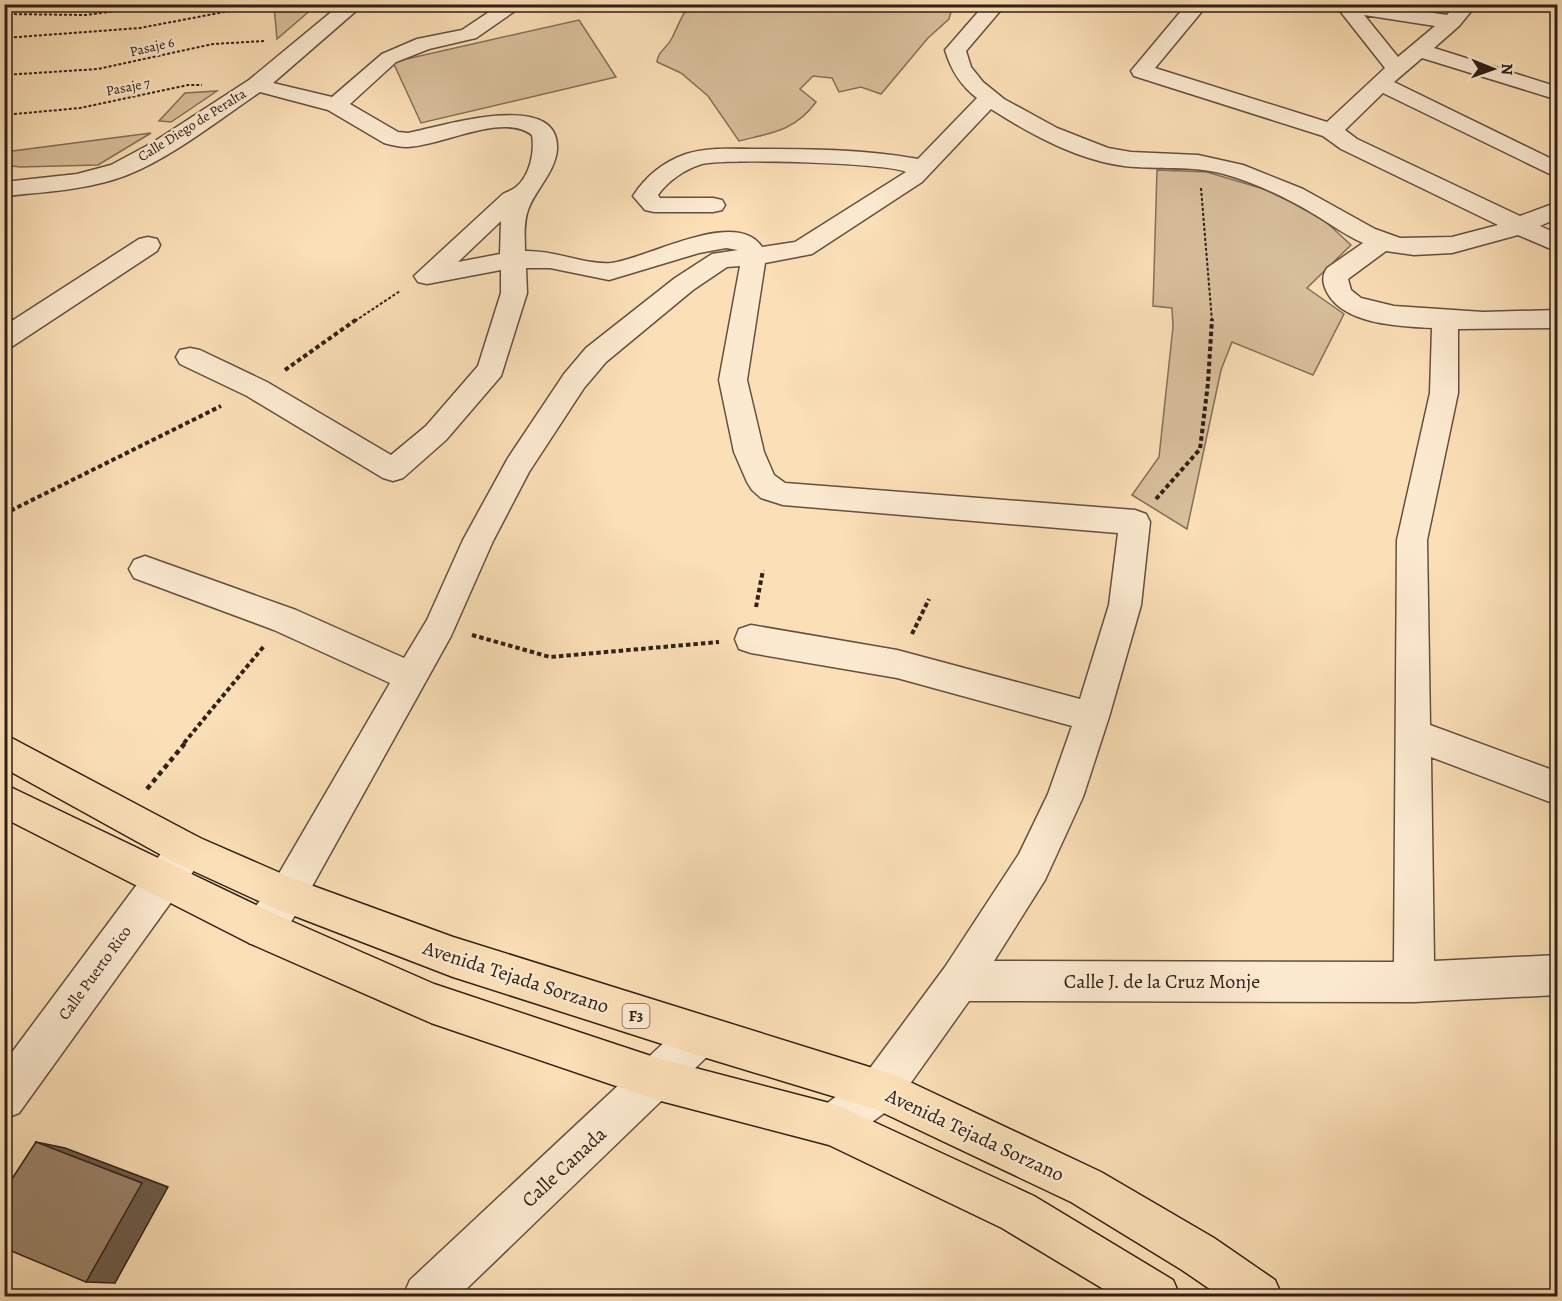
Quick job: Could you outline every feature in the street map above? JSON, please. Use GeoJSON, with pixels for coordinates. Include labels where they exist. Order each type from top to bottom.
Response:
{"type":"FeatureCollection","features":[{"type":"Feature","properties":{"kind":"main road","name":"Avenida Tejada Sorzano"},"geometry":{"type":"LineString","coordinates":[[4,750],[123,818],[175,865],[263,929],[431,1003],[657,1079],[833,1125],[1018,1212],[1157,1296]]}},
{"type":"Feature","properties":{"kind":"main road","name":"Avenida Tejada Sorzano"},"geometry":{"type":"LineString","coordinates":[[4,800],[175,865],[287,895],[453,957],[700,1036],[880,1090],[1086,1187],[1198,1254],[1258,1296]]}},
{"type":"Feature","properties":{"kind":"street","name":"Calle Diego de Peralta"},"geometry":{"type":"LineString","coordinates":[[4,189],[97,177],[119,170],[160,148],[257,85],[354,4]]}},
{"type":"Feature","properties":{"kind":"street"},"geometry":{"type":"LineString","coordinates":[[336,105],[389,58],[424,43],[469,34],[515,4]]}},
{"type":"Feature","properties":{"kind":"street"},"geometry":{"type":"LineString","coordinates":[[996,4],[981,24],[964,38],[955,50],[959,68],[988,99],[1065,142],[1084,149],[1120,158],[1198,162],[1236,171],[1286,190],[1380,243],[1413,247],[1456,244],[1520,226],[1557,208]]}},
{"type":"Feature","properties":{"kind":"street"},"geometry":{"type":"LineString","coordinates":[[1198,4],[1142,71],[1331,131],[1349,144],[1557,244]]}},
{"type":"Feature","properties":{"kind":"street"},"geometry":{"type":"LineString","coordinates":[[1331,131],[1418,50],[1452,22],[1467,4]]}},
{"type":"Feature","properties":{"kind":"street"},"geometry":{"type":"LineString","coordinates":[[1340,6],[1452,22]]}},
{"type":"Feature","properties":{"kind":"street"},"geometry":{"type":"LineString","coordinates":[[1340,6],[1389,77],[1557,171]]}},
{"type":"Feature","properties":{"kind":"street"},"geometry":{"type":"LineString","coordinates":[[1418,50],[1557,94]]}},
{"type":"Feature","properties":{"kind":"street"},"geometry":{"type":"LineString","coordinates":[[190,357],[257,389],[393,470],[436,433],[491,369],[514,293],[512,227],[516,209],[546,149],[543,133],[533,125],[521,121],[490,123],[408,140],[392,138],[336,105],[257,85]]}},
{"type":"Feature","properties":{"kind":"street"},"geometry":{"type":"LineString","coordinates":[[263,929],[287,895],[440,626],[478,540],[518,466],[574,381],[596,355],[684,284],[721,260],[783,253],[803,248],[914,177],[988,99]]}},
{"type":"Feature","properties":{"kind":"street"},"geometry":{"type":"LineString","coordinates":[[713,205],[654,205],[645,196],[649,189],[680,164],[703,157],[796,156],[887,159],[922,167]]}},
{"type":"Feature","properties":{"kind":"street"},"geometry":{"type":"LineString","coordinates":[[4,172],[25,177],[31,186]]}},
{"type":"Feature","properties":{"kind":"street"},"geometry":{"type":"LineString","coordinates":[[427,276],[510,199],[526,191]]}},
{"type":"Feature","properties":{"kind":"street"},"geometry":{"type":"LineString","coordinates":[[427,276],[512,259],[545,259],[615,270],[723,241],[740,241],[750,246],[754,256],[732,380],[749,452],[762,482],[772,490],[783,494],[1135,522],[1125,604],[1092,717],[1065,797],[1032,867],[959,981],[880,1090],[833,1125]]}},
{"type":"Feature","properties":{"kind":"street"},"geometry":{"type":"LineString","coordinates":[[1380,243],[1336,274],[1335,280],[1342,297],[1361,308],[1382,313],[1445,318],[1557,319]]}},
{"type":"Feature","properties":{"kind":"street"},"geometry":{"type":"LineString","coordinates":[[4,339],[148,245]]}},
{"type":"Feature","properties":{"kind":"street"},"geometry":{"type":"LineString","coordinates":[[1414,982],[1412,540],[1444,393],[1445,318]]}},
{"type":"Feature","properties":{"kind":"street"},"geometry":{"type":"LineString","coordinates":[[145,569],[285,620],[411,677]]}},
{"type":"Feature","properties":{"kind":"street"},"geometry":{"type":"LineString","coordinates":[[751,639],[897,664],[1092,717]]}},
{"type":"Feature","properties":{"kind":"street"},"geometry":{"type":"LineString","coordinates":[[1412,734],[1557,789]]}},
{"type":"Feature","properties":{"kind":"street","name":"Calle Puerto Rico"},"geometry":{"type":"LineString","coordinates":[[4,1098],[175,865]]}},
{"type":"Feature","properties":{"kind":"street","name":"Calle J. de la Cruz Monje"},"geometry":{"type":"LineString","coordinates":[[959,981],[1414,982],[1557,975]]}},
{"type":"Feature","properties":{"kind":"street","name":"Calle Canada"},"geometry":{"type":"LineString","coordinates":[[426,1296],[700,1036]]}},
{"type":"Feature","properties":{"kind":"path"},"geometry":{"type":"LineString","coordinates":[[4,14],[85,17],[115,15],[167,4]]}},
{"type":"Feature","properties":{"kind":"path"},"geometry":{"type":"LineString","coordinates":[[4,38],[62,36],[183,21],[266,4]]}},
{"type":"Feature","properties":{"kind":"path","name":"Pasaje 6"},"geometry":{"type":"LineString","coordinates":[[4,75],[79,71],[125,64],[236,40],[304,45]]}},
{"type":"Feature","properties":{"kind":"path","name":"Pasaje 7"},"geometry":{"type":"LineString","coordinates":[[4,115],[80,108],[188,86],[257,85]]}},
{"type":"Feature","properties":{"kind":"path"},"geometry":{"type":"LineString","coordinates":[[1135,522],[1200,449],[1208,383],[1212,312],[1198,162]]}},
{"type":"Feature","properties":{"kind":"path"},"geometry":{"type":"LineString","coordinates":[[4,514],[257,389],[378,304],[427,276]]}},
{"type":"Feature","properties":{"kind":"path"},"geometry":{"type":"LineString","coordinates":[[123,818],[285,620]]}},
{"type":"Feature","properties":{"kind":"path"},"geometry":{"type":"LineString","coordinates":[[440,626],[550,657],[751,639]]}},
{"type":"Feature","properties":{"kind":"shaded area"},"geometry":{"type":"Polygon","coordinates":[[[690,4],[953,5],[949,19],[928,38],[881,94],[861,87],[839,92],[832,78],[813,76],[800,89],[816,102],[808,112],[782,129],[739,141],[708,96],[681,73],[657,62],[690,4]]]}},
{"type":"Feature","properties":{"kind":"shaded area"},"geometry":{"type":"Polygon","coordinates":[[[274,6],[300,6],[312,9],[277,39],[274,6]]]}},
{"type":"Feature","properties":{"kind":"shaded area"},"geometry":{"type":"Polygon","coordinates":[[[579,20],[616,77],[421,123],[393,62],[579,20]]]}},
{"type":"Feature","properties":{"kind":"shaded area"},"geometry":{"type":"Polygon","coordinates":[[[217,91],[171,122],[159,121],[185,93],[217,91]]]}},
{"type":"Feature","properties":{"kind":"shaded area"},"geometry":{"type":"Polygon","coordinates":[[[151,133],[98,165],[20,167],[5,165],[5,152],[151,133]]]}},
{"type":"Feature","properties":{"kind":"shaded area"},"geometry":{"type":"Polygon","coordinates":[[[1157,170],[1207,172],[1277,193],[1324,220],[1351,245],[1307,288],[1344,314],[1313,375],[1232,342],[1221,370],[1187,529],[1132,495],[1159,457],[1173,327],[1172,308],[1153,306],[1157,170]]]}},
{"type":"Feature","properties":{"kind":"building"},"geometry":{"type":"Polygon","coordinates":[[[36,1142],[142,1183],[86,1282],[4,1248],[4,1191],[36,1142]]]}}]}
